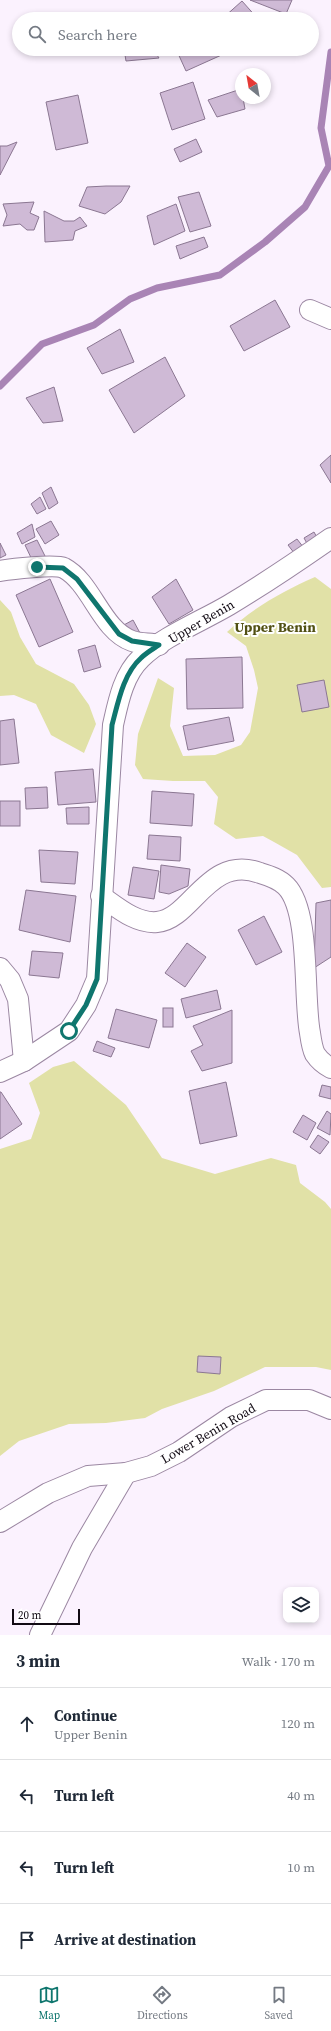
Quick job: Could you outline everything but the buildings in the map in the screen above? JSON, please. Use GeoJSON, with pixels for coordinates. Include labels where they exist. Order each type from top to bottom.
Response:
{"type":"FeatureCollection","features":[{"type":"Feature","properties":{"kind":"street"},"geometry":{"type":"LineString","coordinates":[[310,310],[331,319]]}},
{"type":"Feature","properties":{"kind":"street","name":"Upper Benin"},"geometry":{"type":"LineString","coordinates":[[0,1072],[24,1061],[69,1031],[86,1005],[97,979],[112,725],[120,697],[129,674],[140,658],[159,645],[230,605],[331,538]]}},
{"type":"Feature","properties":{"kind":"street"},"geometry":{"type":"LineString","coordinates":[[0,571],[31,568],[63,568],[77,579],[119,634],[132,641],[159,645]]}},
{"type":"Feature","properties":{"kind":"street"},"geometry":{"type":"LineString","coordinates":[[101,896],[141,921],[158,922],[173,916],[220,875],[249,869],[277,878],[287,887],[296,901],[301,923],[308,1022],[315,1054],[324,1064],[331,1068]]}},
{"type":"Feature","properties":{"kind":"street"},"geometry":{"type":"LineString","coordinates":[[0,968],[10,980],[18,998],[24,1061]]}},
{"type":"Feature","properties":{"kind":"street","name":"Lower Benin Road"},"geometry":{"type":"LineString","coordinates":[[0,1522],[48,1493],[88,1476],[126,1473],[151,1466],[179,1452],[231,1418],[266,1400],[309,1400],[331,1409]]}},
{"type":"Feature","properties":{"kind":"street"},"geometry":{"type":"LineString","coordinates":[[40,1635],[82,1548],[126,1473]]}},
{"type":"Feature","properties":{"kind":"green space"},"geometry":{"type":"Polygon","coordinates":[[[315,577],[331,589],[331,887],[322,888],[297,855],[263,836],[236,839],[214,824],[218,797],[205,781],[143,779],[135,765],[138,734],[158,678],[174,688],[170,726],[183,756],[215,755],[241,745],[250,732],[258,688],[246,646],[227,632],[247,615],[269,601],[291,588],[315,577]]]}},
{"type":"Feature","properties":{"kind":"green space"},"geometry":{"type":"Polygon","coordinates":[[[0,600],[11,612],[20,637],[36,664],[74,684],[89,705],[96,724],[84,753],[51,735],[36,704],[14,695],[0,696],[0,600]]]}},
{"type":"Feature","properties":{"kind":"green space"},"geometry":{"type":"Polygon","coordinates":[[[74,1061],[126,1105],[162,1158],[215,1174],[271,1158],[296,1165],[300,1183],[325,1202],[331,1209],[331,1370],[316,1367],[265,1367],[214,1391],[162,1409],[145,1418],[106,1423],[69,1424],[19,1441],[0,1456],[0,1149],[31,1139],[40,1113],[29,1083],[53,1067],[74,1061]]]}},
{"type":"Feature","properties":{"kind":"waterway"},"geometry":{"type":"LineString","coordinates":[[0,386],[42,344],[94,325],[130,299],[157,288],[220,275],[265,242],[305,207],[329,166],[321,128],[331,52]]}},
{"type":"Feature","properties":{"kind":"district","name":"Upper Benin"},"geometry":{"type":"Point","coordinates":[275,627]}},
{"type":"Feature","properties":{"kind":"route"},"geometry":{"type":"LineString","coordinates":[[37,567],[63,568],[77,579],[105,618],[119,634],[132,641],[159,645],[140,658],[129,674],[120,697],[112,725],[97,979],[86,1005],[69,1031]]}}]}
